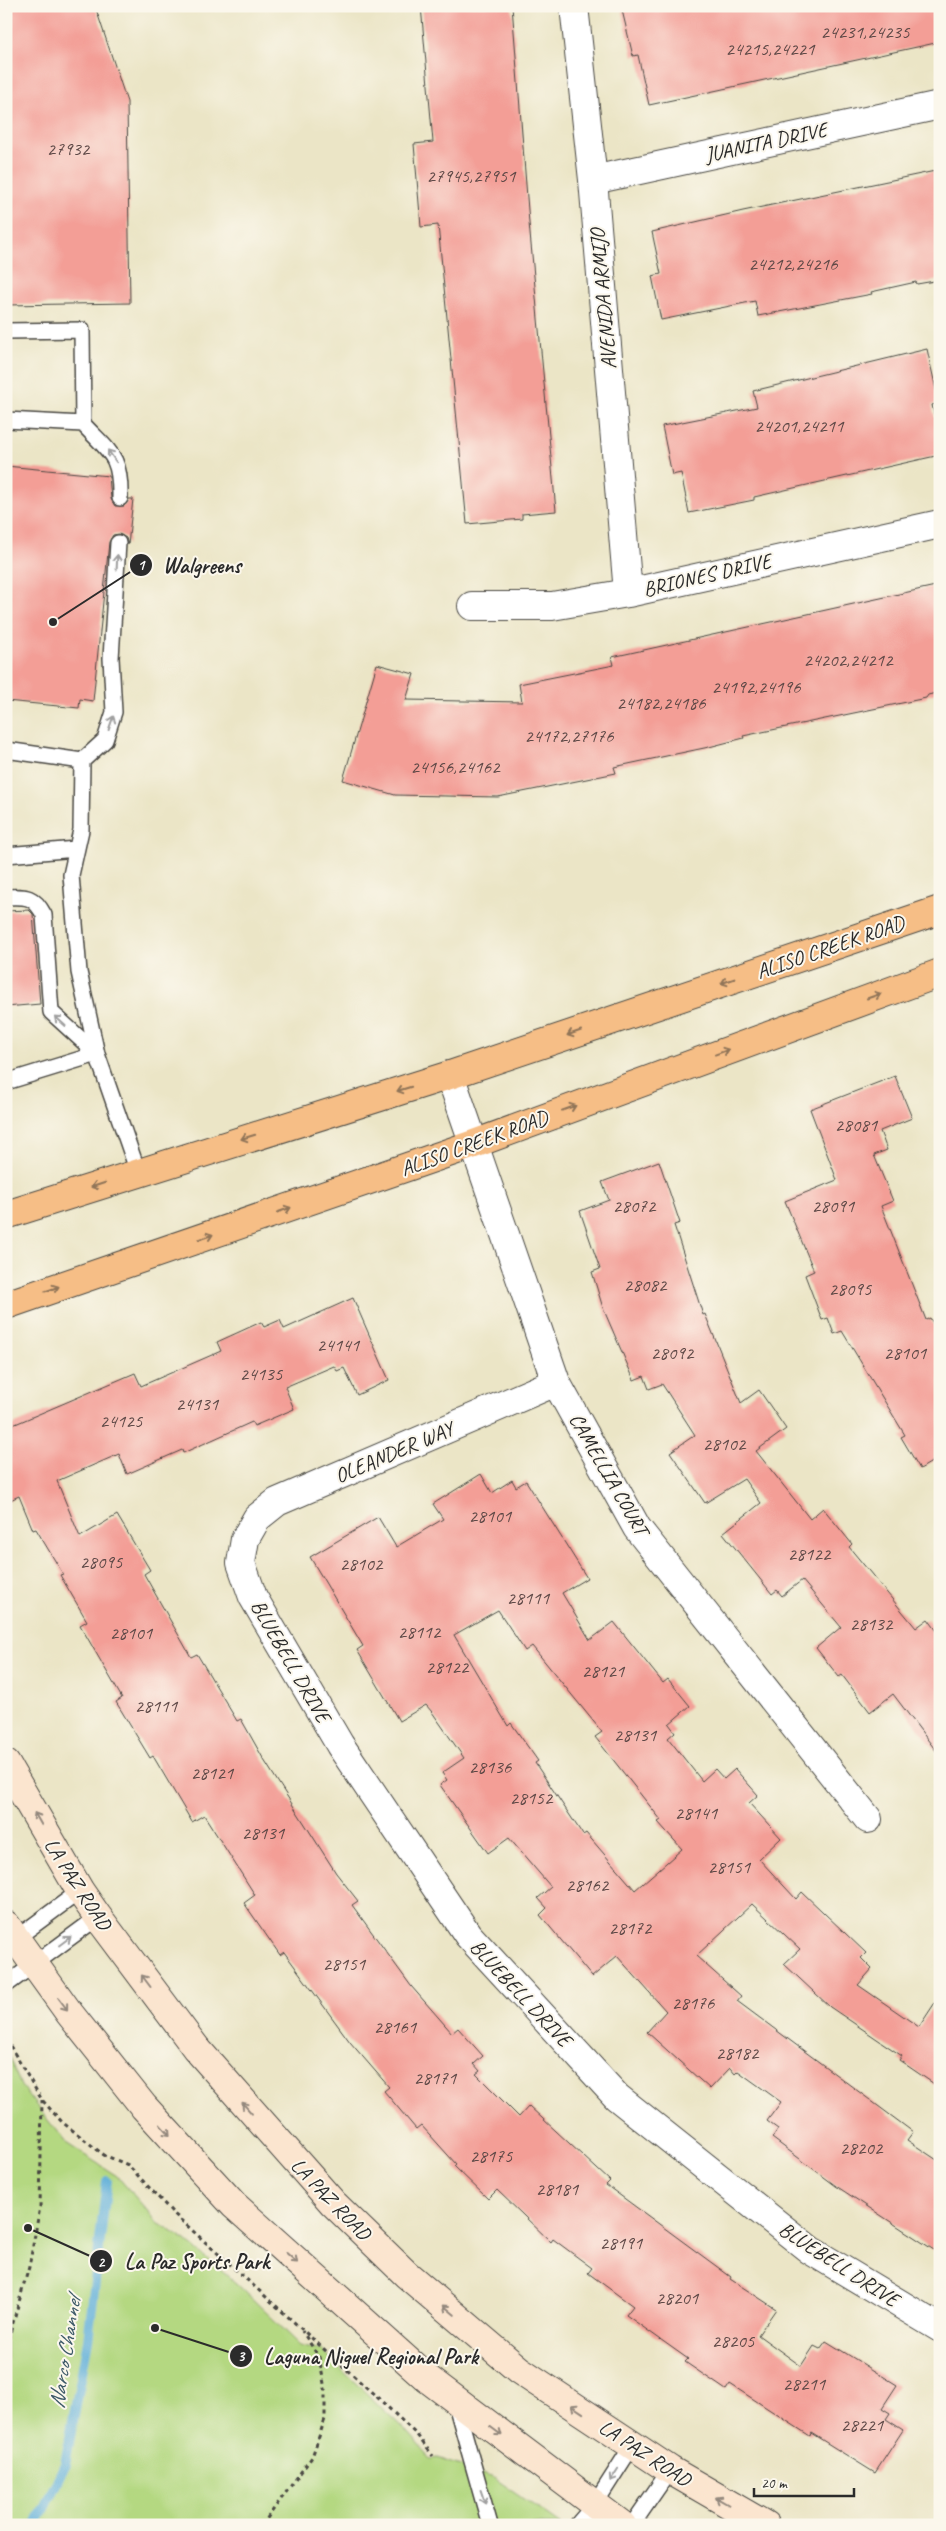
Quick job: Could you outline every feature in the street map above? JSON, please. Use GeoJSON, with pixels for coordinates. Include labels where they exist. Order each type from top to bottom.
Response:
{"type":"FeatureCollection","features":[{"type":"Feature","properties":{"kind":"main road","name":"ALISO CREEK ROAD"},"geometry":{"type":"LineString","coordinates":[[6,1215],[450,1075],[940,910]]}},
{"type":"Feature","properties":{"kind":"main road","name":"ALISO CREEK ROAD"},"geometry":{"type":"LineString","coordinates":[[6,1305],[474,1144],[940,973]]}},
{"type":"Feature","properties":{"kind":"main road","name":"LA PAZ ROAD"},"geometry":{"type":"LineString","coordinates":[[6,1764],[80,1891],[98,1917],[196,2048],[333,2203],[406,2274],[519,2370],[670,2470],[765,2525]]}},
{"type":"Feature","properties":{"kind":"main road"},"geometry":{"type":"LineString","coordinates":[[9,1936],[144,2107],[234,2205],[428,2379],[622,2525]]}},
{"type":"Feature","properties":{"kind":"street","name":"AVENIDA ARMIJO"},"geometry":{"type":"LineString","coordinates":[[574,6],[593,180],[628,593]]}},
{"type":"Feature","properties":{"kind":"street","name":"JUANITA DRIVE"},"geometry":{"type":"LineString","coordinates":[[593,180],[940,105]]}},
{"type":"Feature","properties":{"kind":"street","name":"BRIONES DRIVE"},"geometry":{"type":"LineString","coordinates":[[472,606],[552,606],[628,593],[940,524]]}},
{"type":"Feature","properties":{"kind":"street","name":"CAMELLIA COURT"},"geometry":{"type":"LineString","coordinates":[[450,1075],[556,1382],[637,1528],[868,1819]]}},
{"type":"Feature","properties":{"kind":"street","name":"OLEANDER WAY"},"geometry":{"type":"LineString","coordinates":[[245,1539],[257,1518],[277,1502],[556,1382]]}},
{"type":"Feature","properties":{"kind":"street","name":"BLUEBELL DRIVE"},"geometry":{"type":"LineString","coordinates":[[245,1539],[241,1563],[253,1597],[340,1745],[468,1935],[617,2097],[810,2250],[940,2328]]}},
{"type":"Feature","properties":{"kind":"lane"},"geometry":{"type":"LineString","coordinates":[[6,332],[82,330],[83,424]]}},
{"type":"Feature","properties":{"kind":"lane"},"geometry":{"type":"LineString","coordinates":[[6,420],[83,424],[116,458],[120,478],[120,498]]}},
{"type":"Feature","properties":{"kind":"lane"},"geometry":{"type":"LineString","coordinates":[[118,543],[111,658],[114,712],[105,740],[82,761],[81,830],[71,875],[79,972],[97,1054],[138,1172]]}},
{"type":"Feature","properties":{"kind":"lane"},"geometry":{"type":"LineString","coordinates":[[6,750],[82,761]]}},
{"type":"Feature","properties":{"kind":"lane"},"geometry":{"type":"LineString","coordinates":[[6,855],[76,848]]}},
{"type":"Feature","properties":{"kind":"lane"},"geometry":{"type":"LineString","coordinates":[[6,897],[24,896],[37,902],[44,914],[51,1012],[97,1054]]}},
{"type":"Feature","properties":{"kind":"lane"},"geometry":{"type":"LineString","coordinates":[[6,1082],[97,1054]]}},
{"type":"Feature","properties":{"kind":"lane"},"geometry":{"type":"LineString","coordinates":[[9,1936],[80,1891]]}},
{"type":"Feature","properties":{"kind":"lane"},"geometry":{"type":"LineString","coordinates":[[6,1986],[98,1917]]}},
{"type":"Feature","properties":{"kind":"lane"},"geometry":{"type":"LineString","coordinates":[[455,2400],[490,2525]]}},
{"type":"Feature","properties":{"kind":"lane"},"geometry":{"type":"LineString","coordinates":[[578,2525],[595,2504],[632,2446]]}},
{"type":"Feature","properties":{"kind":"lane"},"geometry":{"type":"LineString","coordinates":[[632,2525],[670,2470]]}},
{"type":"Feature","properties":{"kind":"path"},"geometry":{"type":"LineString","coordinates":[[6,2039],[42,2100],[62,2122],[104,2155],[128,2165],[173,2213],[417,2435],[433,2456]]}},
{"type":"Feature","properties":{"kind":"path"},"geometry":{"type":"LineString","coordinates":[[6,2347],[29,2267],[40,2207],[42,2100]]}},
{"type":"Feature","properties":{"kind":"path"},"geometry":{"type":"LineString","coordinates":[[262,2525],[312,2457],[325,2419],[325,2390],[319,2357],[299,2326]]}},
{"type":"Feature","properties":{"kind":"green space"},"geometry":{"type":"Polygon","coordinates":[[[6,2050],[21,2086],[66,2143],[117,2176],[158,2223],[186,2241],[237,2284],[300,2345],[321,2350],[407,2432],[431,2459],[438,2458],[494,2478],[562,2525],[6,2525],[6,2050]]]}},
{"type":"Feature","properties":{"kind":"building"},"geometry":{"type":"Polygon","coordinates":[[[6,6],[95,6],[127,102],[130,303],[6,305],[6,197],[9,197],[6,6]]]}},
{"type":"Feature","properties":{"kind":"building"},"geometry":{"type":"Polygon","coordinates":[[[421,6],[512,6],[529,223],[556,511],[522,514],[522,519],[467,524],[438,225],[421,227],[414,144],[433,142],[421,6]]]}},
{"type":"Feature","properties":{"kind":"building"},"geometry":{"type":"Polygon","coordinates":[[[621,6],[940,6],[940,42],[649,105],[638,55],[633,56],[621,6]]]}},
{"type":"Feature","properties":{"kind":"building"},"geometry":{"type":"Polygon","coordinates":[[[940,170],[940,280],[917,284],[916,282],[871,292],[872,294],[758,316],[755,301],[661,320],[652,276],[661,274],[652,232],[940,170]]]}},
{"type":"Feature","properties":{"kind":"building"},"geometry":{"type":"Polygon","coordinates":[[[927,349],[939,403],[932,405],[940,438],[940,455],[754,497],[754,500],[689,513],[681,473],[672,475],[662,426],[757,407],[753,391],[927,349]]]}},
{"type":"Feature","properties":{"kind":"building"},"geometry":{"type":"Polygon","coordinates":[[[6,466],[109,476],[111,499],[115,506],[124,506],[129,499],[133,499],[128,545],[126,538],[119,534],[113,535],[109,542],[93,701],[80,699],[79,708],[6,701],[6,466]]]}},
{"type":"Feature","properties":{"kind":"building"},"geometry":{"type":"Polygon","coordinates":[[[940,585],[940,692],[928,695],[926,698],[743,736],[744,738],[709,747],[614,767],[616,773],[498,797],[395,795],[343,780],[377,664],[414,674],[406,700],[522,702],[519,684],[614,665],[612,657],[940,585]]]}},
{"type":"Feature","properties":{"kind":"building"},"geometry":{"type":"Polygon","coordinates":[[[29,910],[33,914],[40,1004],[6,1007],[6,911],[29,910]]]}},
{"type":"Feature","properties":{"kind":"building"},"geometry":{"type":"Polygon","coordinates":[[[895,1076],[912,1118],[880,1131],[887,1150],[874,1155],[893,1201],[881,1206],[926,1320],[930,1318],[940,1335],[940,1457],[920,1469],[901,1437],[905,1435],[842,1331],[834,1334],[828,1318],[822,1320],[805,1275],[814,1271],[785,1201],[837,1180],[810,1109],[895,1076]]]}},
{"type":"Feature","properties":{"kind":"building"},"geometry":{"type":"Polygon","coordinates":[[[659,1161],[680,1223],[674,1225],[703,1315],[705,1314],[741,1403],[759,1390],[786,1429],[756,1451],[810,1519],[823,1508],[852,1544],[849,1547],[916,1628],[928,1619],[940,1635],[940,1756],[893,1694],[870,1712],[842,1675],[839,1677],[816,1648],[841,1627],[802,1580],[782,1596],[777,1590],[772,1594],[723,1533],[761,1503],[744,1479],[705,1503],[670,1452],[695,1435],[662,1384],[649,1389],[644,1376],[634,1380],[603,1308],[592,1272],[600,1269],[580,1211],[609,1200],[602,1182],[659,1161]]]}},
{"type":"Feature","properties":{"kind":"building"},"geometry":{"type":"Polygon","coordinates":[[[353,1298],[389,1380],[357,1395],[344,1368],[337,1371],[334,1366],[285,1387],[294,1409],[254,1426],[252,1422],[183,1453],[182,1450],[127,1474],[119,1454],[57,1481],[80,1537],[117,1515],[150,1570],[144,1574],[191,1657],[197,1654],[237,1721],[241,1719],[264,1760],[336,1873],[358,1901],[352,1905],[411,1986],[452,2033],[458,2028],[483,2056],[474,2064],[480,2071],[476,2074],[519,2117],[529,2106],[610,2181],[606,2185],[731,2277],[730,2279],[776,2309],[758,2335],[801,2366],[814,2346],[820,2349],[826,2341],[897,2385],[882,2408],[890,2413],[886,2419],[903,2430],[875,2473],[811,2433],[810,2436],[730,2384],[726,2390],[685,2362],[688,2359],[626,2315],[633,2306],[588,2273],[592,2268],[553,2239],[551,2242],[497,2190],[488,2199],[454,2166],[456,2164],[421,2125],[416,2129],[384,2091],[389,2087],[350,2042],[284,1952],[280,1955],[244,1903],[255,1895],[204,1815],[192,1822],[153,1756],[150,1758],[116,1702],[122,1698],[80,1625],[87,1621],[60,1575],[63,1574],[36,1529],[33,1530],[19,1496],[6,1502],[6,1428],[135,1373],[141,1386],[221,1351],[217,1342],[261,1322],[264,1327],[280,1320],[284,1329],[353,1298]]]}},
{"type":"Feature","properties":{"kind":"building"},"geometry":{"type":"Polygon","coordinates":[[[481,1474],[492,1493],[512,1480],[516,1487],[526,1481],[587,1578],[562,1593],[590,1640],[614,1622],[663,1683],[668,1679],[690,1706],[669,1724],[675,1732],[668,1738],[702,1781],[715,1769],[724,1779],[735,1769],[758,1795],[749,1803],[781,1838],[759,1859],[796,1899],[802,1892],[866,1953],[861,1958],[872,1969],[858,1985],[919,2027],[940,1995],[940,2088],[899,2060],[902,2056],[830,2007],[784,1964],[800,1949],[752,1904],[696,1956],[741,1996],[737,2001],[913,2132],[907,2140],[940,2162],[940,2254],[836,2186],[772,2138],[778,2129],[767,2121],[781,2102],[738,2071],[735,2074],[730,2068],[710,2089],[647,2032],[666,2011],[617,1956],[592,1977],[540,1915],[547,1908],[538,1898],[551,1887],[509,1838],[488,1853],[440,1785],[447,1780],[442,1773],[464,1758],[426,1705],[399,1721],[357,1650],[363,1646],[310,1557],[378,1517],[396,1547],[443,1519],[433,1504],[481,1474]],[[498,1610],[454,1635],[508,1726],[511,1723],[538,1761],[535,1763],[583,1835],[586,1833],[635,1890],[682,1849],[658,1822],[661,1820],[595,1737],[602,1732],[532,1646],[525,1651],[498,1610]]]}},
{"type":"Feature","properties":{"kind":"waterway","name":"Narco Channel"},"geometry":{"type":"LineString","coordinates":[[36,2525],[65,2464],[88,2340],[107,2181]]}},
{"type":"Feature","properties":{"kind":"place","name":"Walgreens"},"geometry":{"type":"Point","coordinates":[53,622]}},
{"type":"Feature","properties":{"kind":"place","name":"La Paz Sports Park"},"geometry":{"type":"Point","coordinates":[28,2228]}},
{"type":"Feature","properties":{"kind":"place","name":"Laguna Niguel Regional Park"},"geometry":{"type":"Point","coordinates":[155,2328]}}]}
